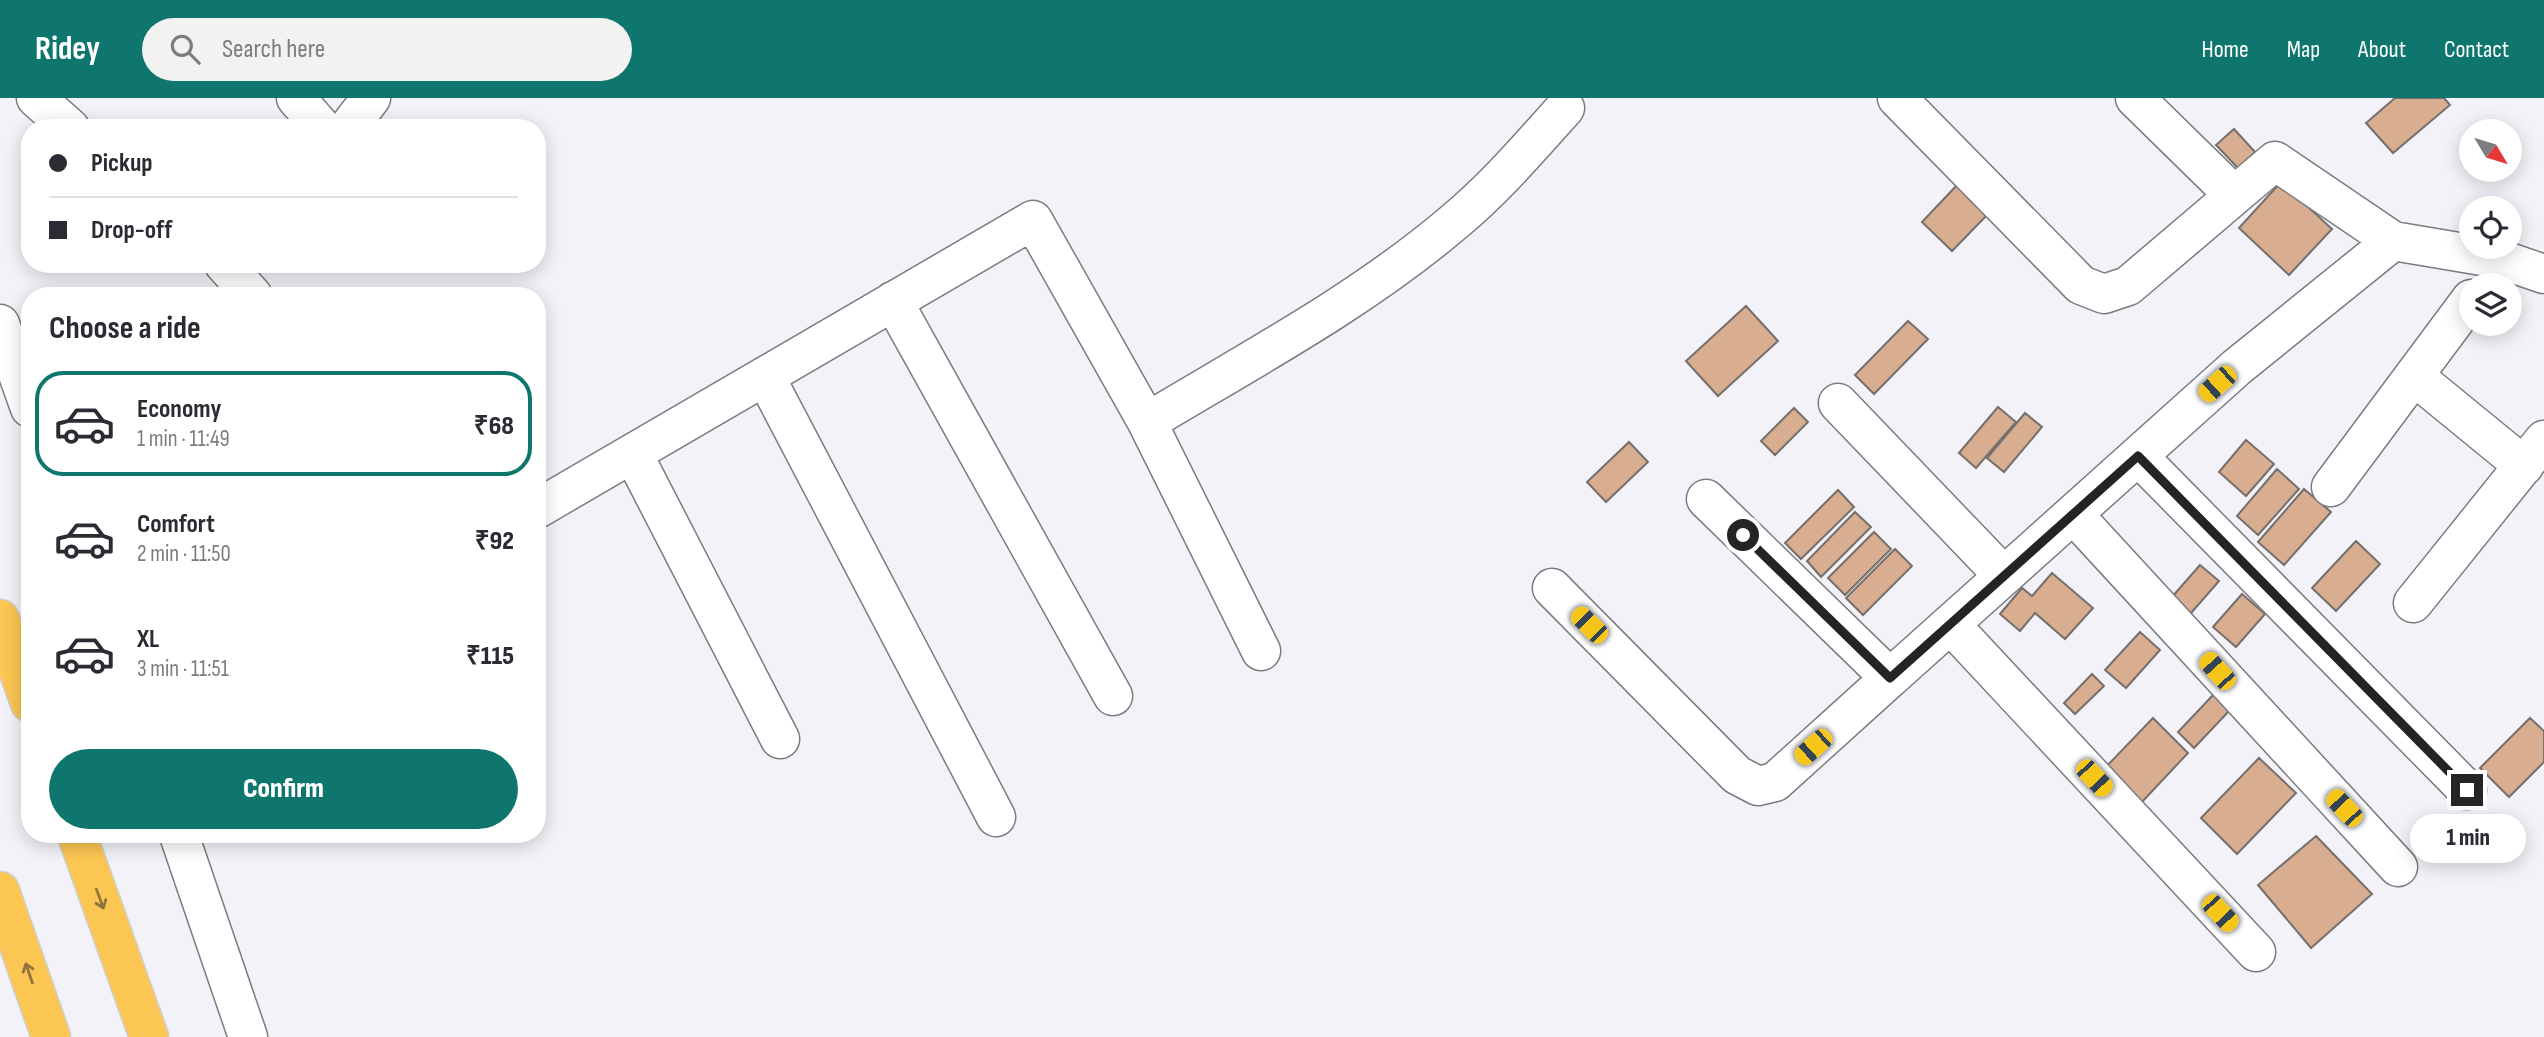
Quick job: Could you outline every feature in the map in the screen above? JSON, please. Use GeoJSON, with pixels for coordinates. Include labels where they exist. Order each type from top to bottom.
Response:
{"type":"FeatureCollection","features":[{"type":"Feature","properties":{"kind":"highway"},"geometry":{"type":"LineString","coordinates":[[0,619],[21,678]]}},
{"type":"Feature","properties":{"kind":"highway"},"geometry":{"type":"LineString","coordinates":[[80,843],[149,1037]]}},
{"type":"Feature","properties":{"kind":"highway"},"geometry":{"type":"LineString","coordinates":[[0,891],[51,1037]]}},
{"type":"Feature","properties":{"kind":"street"},"geometry":{"type":"LineString","coordinates":[[36,98],[59,119]]}},
{"type":"Feature","properties":{"kind":"street"},"geometry":{"type":"LineString","coordinates":[[296,98],[314,119]]}},
{"type":"Feature","properties":{"kind":"street"},"geometry":{"type":"LineString","coordinates":[[355,119],[371,98]]}},
{"type":"Feature","properties":{"kind":"street"},"geometry":{"type":"LineString","coordinates":[[1897,98],[2081,285],[2104,294],[2128,286],[2275,160],[2393,241],[2491,272],[2544,274]]}},
{"type":"Feature","properties":{"kind":"street"},"geometry":{"type":"LineString","coordinates":[[2135,98],[2234,195]]}},
{"type":"Feature","properties":{"kind":"street"},"geometry":{"type":"LineString","coordinates":[[1147,422],[1356,297],[1455,222],[1506,174],[1565,108]]}},
{"type":"Feature","properties":{"kind":"street"},"geometry":{"type":"LineString","coordinates":[[546,504],[1033,220],[1147,422],[1261,651]]}},
{"type":"Feature","properties":{"kind":"street"},"geometry":{"type":"LineString","coordinates":[[1552,588],[1737,775],[1758,786],[1775,782],[2237,367],[2393,241]]}},
{"type":"Feature","properties":{"kind":"street"},"geometry":{"type":"LineString","coordinates":[[232,273],[245,287]]}},
{"type":"Feature","properties":{"kind":"street"},"geometry":{"type":"LineString","coordinates":[[893,301],[1113,696]]}},
{"type":"Feature","properties":{"kind":"street"},"geometry":{"type":"LineString","coordinates":[[2332,487],[2459,315]]}},
{"type":"Feature","properties":{"kind":"street"},"geometry":{"type":"LineString","coordinates":[[0,324],[21,383]]}},
{"type":"Feature","properties":{"kind":"street"},"geometry":{"type":"LineString","coordinates":[[765,376],[996,817]]}},
{"type":"Feature","properties":{"kind":"street"},"geometry":{"type":"LineString","coordinates":[[2413,603],[2534,453],[2414,376]]}},
{"type":"Feature","properties":{"kind":"street"},"geometry":{"type":"LineString","coordinates":[[1838,403],[2004,576]]}},
{"type":"Feature","properties":{"kind":"street"},"geometry":{"type":"LineString","coordinates":[[633,454],[780,739]]}},
{"type":"Feature","properties":{"kind":"street"},"geometry":{"type":"LineString","coordinates":[[2138,456],[2467,790]]}},
{"type":"Feature","properties":{"kind":"street"},"geometry":{"type":"LineString","coordinates":[[1706,499],[1890,678]]}},
{"type":"Feature","properties":{"kind":"street"},"geometry":{"type":"LineString","coordinates":[[2073,514],[2398,867]]}},
{"type":"Feature","properties":{"kind":"street"},"geometry":{"type":"LineString","coordinates":[[1950,624],[2256,952]]}},
{"type":"Feature","properties":{"kind":"street"},"geometry":{"type":"LineString","coordinates":[[182,843],[248,1037]]}},
{"type":"Feature","properties":{"kind":"building"},"geometry":{"type":"Polygon","coordinates":[[[2395,98],[2444,98],[2450,105],[2393,153],[2366,123],[2395,98]]]}},
{"type":"Feature","properties":{"kind":"building"},"geometry":{"type":"Polygon","coordinates":[[[2234,129],[2255,152],[2238,168],[2216,145],[2234,129]]]}},
{"type":"Feature","properties":{"kind":"building"},"geometry":{"type":"Polygon","coordinates":[[[2281,182],[2332,229],[2289,275],[2239,228],[2281,182]]]}},
{"type":"Feature","properties":{"kind":"building"},"geometry":{"type":"Polygon","coordinates":[[[1959,183],[1990,212],[1952,251],[1922,222],[1959,183]]]}},
{"type":"Feature","properties":{"kind":"building"},"geometry":{"type":"Polygon","coordinates":[[[1746,306],[1778,341],[1718,396],[1686,361],[1746,306]]]}},
{"type":"Feature","properties":{"kind":"building"},"geometry":{"type":"Polygon","coordinates":[[[1908,321],[1928,339],[1874,394],[1855,375],[1908,321]]]}},
{"type":"Feature","properties":{"kind":"building"},"geometry":{"type":"Polygon","coordinates":[[[1998,407],[2016,422],[1976,468],[1959,453],[1998,407]]]}},
{"type":"Feature","properties":{"kind":"building"},"geometry":{"type":"Polygon","coordinates":[[[1794,408],[1808,422],[1775,455],[1761,441],[1794,408]]]}},
{"type":"Feature","properties":{"kind":"building"},"geometry":{"type":"Polygon","coordinates":[[[2025,413],[2042,427],[2004,472],[1987,458],[2025,413]]]}},
{"type":"Feature","properties":{"kind":"building"},"geometry":{"type":"Polygon","coordinates":[[[2246,440],[2274,464],[2246,496],[2219,472],[2246,440]]]}},
{"type":"Feature","properties":{"kind":"building"},"geometry":{"type":"Polygon","coordinates":[[[1629,442],[1648,462],[1606,502],[1587,482],[1629,442]]]}},
{"type":"Feature","properties":{"kind":"building"},"geometry":{"type":"Polygon","coordinates":[[[2277,469],[2299,489],[2258,535],[2237,516],[2277,469]]]}},
{"type":"Feature","properties":{"kind":"building"},"geometry":{"type":"Polygon","coordinates":[[[2304,489],[2331,512],[2284,565],[2258,542],[2304,489]]]}},
{"type":"Feature","properties":{"kind":"building"},"geometry":{"type":"Polygon","coordinates":[[[1838,490],[1854,507],[1801,559],[1785,543],[1838,490]]]}},
{"type":"Feature","properties":{"kind":"building"},"geometry":{"type":"Polygon","coordinates":[[[1855,512],[1871,527],[1821,577],[1807,561],[1855,512]]]}},
{"type":"Feature","properties":{"kind":"building"},"geometry":{"type":"Polygon","coordinates":[[[1874,532],[1891,549],[1845,595],[1828,578],[1874,532]]]}},
{"type":"Feature","properties":{"kind":"building"},"geometry":{"type":"Polygon","coordinates":[[[2356,541],[2380,564],[2336,611],[2312,588],[2356,541]]]}},
{"type":"Feature","properties":{"kind":"building"},"geometry":{"type":"Polygon","coordinates":[[[1895,549],[1912,566],[1863,615],[1846,598],[1895,549]]]}},
{"type":"Feature","properties":{"kind":"building"},"geometry":{"type":"Polygon","coordinates":[[[2200,565],[2219,581],[2184,621],[2165,605],[2200,565]]]}},
{"type":"Feature","properties":{"kind":"building"},"geometry":{"type":"Polygon","coordinates":[[[2052,573],[2093,608],[2065,639],[2035,613],[2020,631],[2000,614],[2022,588],[2032,596],[2052,573]]]}},
{"type":"Feature","properties":{"kind":"building"},"geometry":{"type":"Polygon","coordinates":[[[2242,594],[2265,614],[2236,647],[2213,627],[2242,594]]]}},
{"type":"Feature","properties":{"kind":"building"},"geometry":{"type":"Polygon","coordinates":[[[2140,632],[2160,650],[2126,688],[2105,670],[2140,632]]]}},
{"type":"Feature","properties":{"kind":"building"},"geometry":{"type":"Polygon","coordinates":[[[2092,674],[2104,686],[2075,714],[2064,703],[2092,674]]]}},
{"type":"Feature","properties":{"kind":"building"},"geometry":{"type":"Polygon","coordinates":[[[2214,694],[2230,710],[2194,748],[2178,732],[2214,694]]]}},
{"type":"Feature","properties":{"kind":"building"},"geometry":{"type":"Polygon","coordinates":[[[2153,718],[2188,753],[2141,803],[2105,768],[2153,718]]]}},
{"type":"Feature","properties":{"kind":"building"},"geometry":{"type":"Polygon","coordinates":[[[2530,718],[2544,731],[2544,762],[2509,797],[2480,768],[2530,718]]]}},
{"type":"Feature","properties":{"kind":"building"},"geometry":{"type":"Polygon","coordinates":[[[2259,758],[2296,793],[2237,854],[2201,818],[2259,758]]]}},
{"type":"Feature","properties":{"kind":"building"},"geometry":{"type":"Polygon","coordinates":[[[2316,836],[2372,894],[2311,948],[2258,885],[2316,836]]]}},
{"type":"Feature","properties":{"kind":"route"},"geometry":{"type":"LineString","coordinates":[[1743,535],[1890,678],[2138,456],[2467,790]]}}]}
